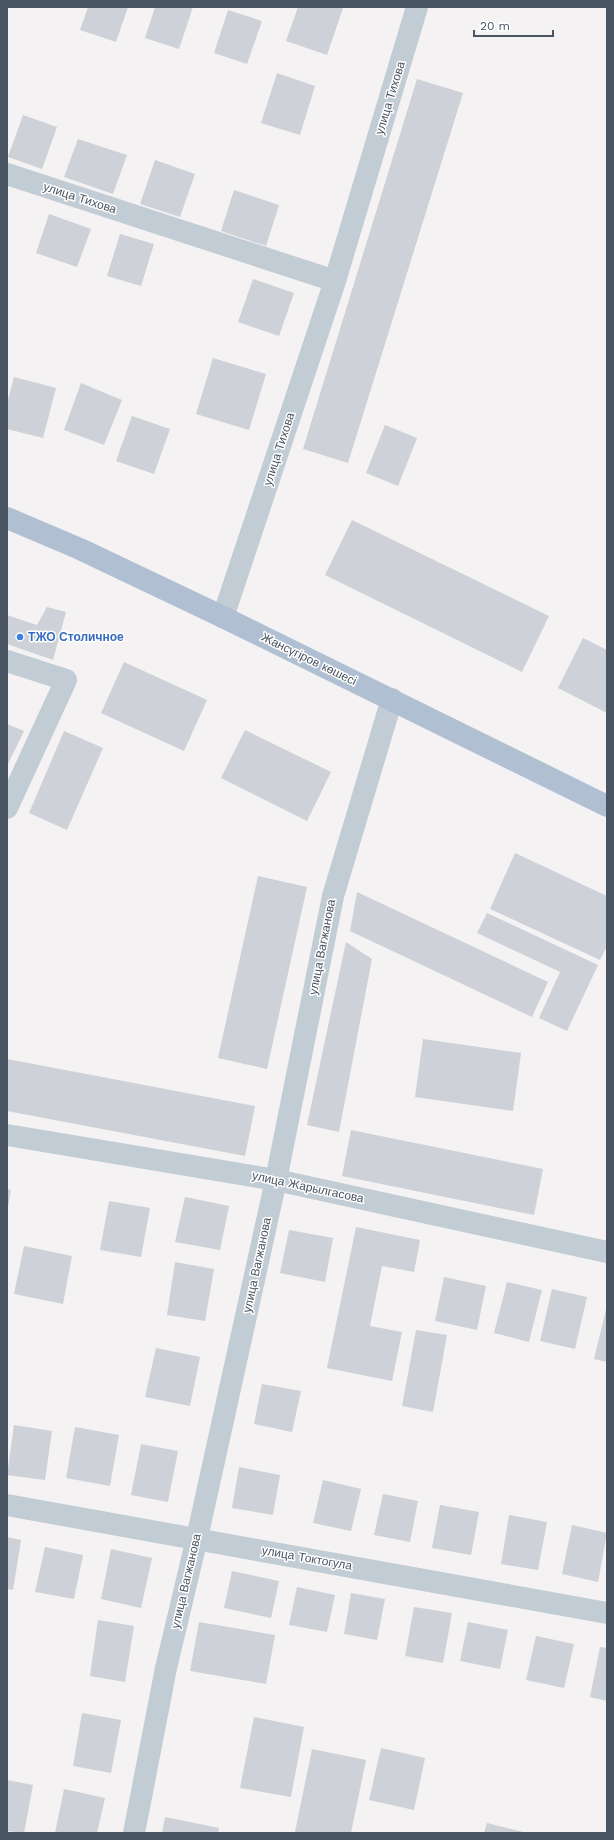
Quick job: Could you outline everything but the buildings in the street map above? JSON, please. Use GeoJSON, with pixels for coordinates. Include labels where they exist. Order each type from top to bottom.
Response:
{"type":"FeatureCollection","features":[{"type":"Feature","properties":{"kind":"main road","name":"Жансүгіров көшесі"},"geometry":{"type":"LineString","coordinates":[[7,518],[80,549],[223,617],[607,806]]}},
{"type":"Feature","properties":{"kind":"street","name":"улица Тихова"},"geometry":{"type":"LineString","coordinates":[[223,617],[335,281],[417,7]]}},
{"type":"Feature","properties":{"kind":"street","name":"улица Тихова"},"geometry":{"type":"LineString","coordinates":[[7,174],[335,281]]}},
{"type":"Feature","properties":{"kind":"street"},"geometry":{"type":"LineString","coordinates":[[7,661],[66,680],[7,808]]}},
{"type":"Feature","properties":{"kind":"street","name":"улица Вагжанова"},"geometry":{"type":"LineString","coordinates":[[134,1833],[166,1668],[197,1538],[276,1180],[333,896],[392,699]]}},
{"type":"Feature","properties":{"kind":"street","name":"улица Жарылгасова"},"geometry":{"type":"LineString","coordinates":[[7,1135],[276,1180],[607,1252]]}},
{"type":"Feature","properties":{"kind":"street","name":"улица Токтогула"},"geometry":{"type":"LineString","coordinates":[[7,1505],[607,1613]]}},
{"type":"Feature","properties":{"kind":"place","name":"ТЖО Столичное"},"geometry":{"type":"Point","coordinates":[20,637]}}]}
